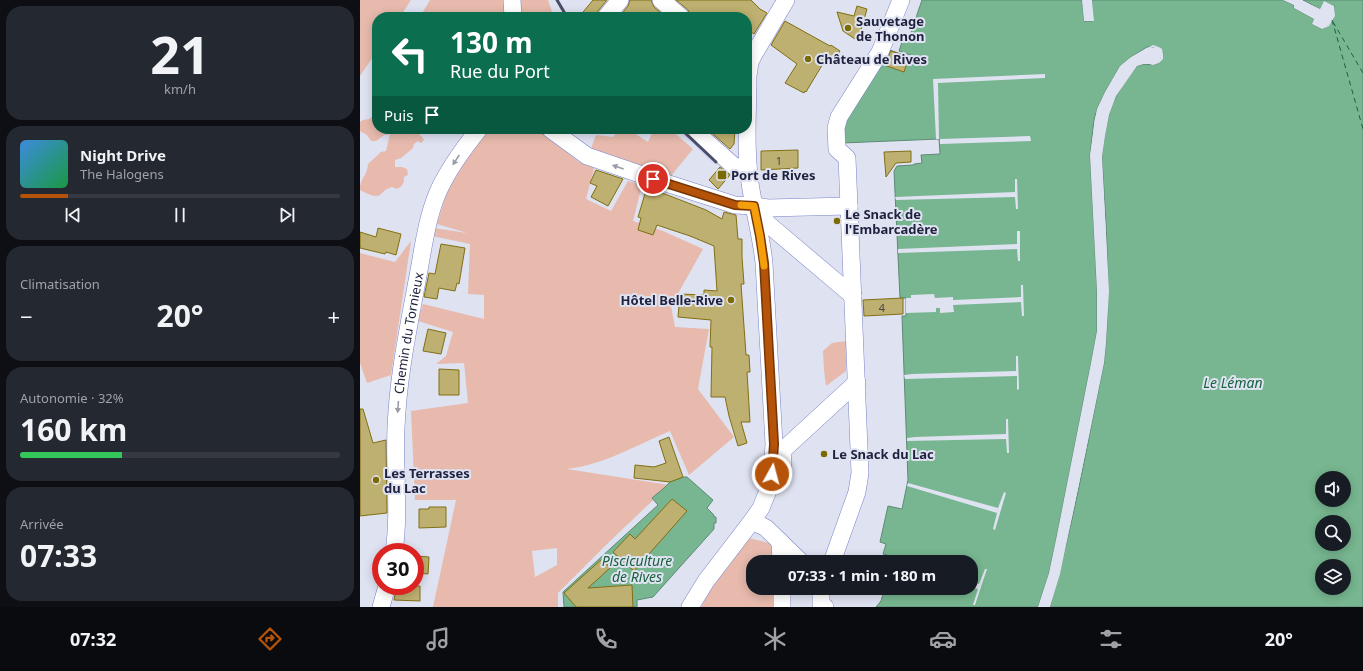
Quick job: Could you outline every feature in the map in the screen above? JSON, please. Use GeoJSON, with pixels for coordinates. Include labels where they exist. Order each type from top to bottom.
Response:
{"type":"FeatureCollection","features":[{"type":"Feature","properties":{"kind":"street"},"geometry":{"type":"LineString","coordinates":[[512,0],[513,12]]}},
{"type":"Feature","properties":{"kind":"street"},"geometry":{"type":"LineString","coordinates":[[610,12],[620,0]]}},
{"type":"Feature","properties":{"kind":"street"},"geometry":{"type":"LineString","coordinates":[[661,0],[675,12]]}},
{"type":"Feature","properties":{"kind":"street"},"geometry":{"type":"LineString","coordinates":[[752,58],[786,0]]}},
{"type":"Feature","properties":{"kind":"street"},"geometry":{"type":"LineString","coordinates":[[834,555],[857,492],[860,473],[854,296],[847,158],[837,149],[837,123],[880,52],[901,0]]}},
{"type":"Feature","properties":{"kind":"street","name":"Chemin du Tornieux"},"geometry":{"type":"LineString","coordinates":[[395,543],[397,509],[396,428],[400,374],[429,219],[438,193],[449,170],[475,134]]}},
{"type":"Feature","properties":{"kind":"street"},"geometry":{"type":"LineString","coordinates":[[557,134],[587,156],[666,184],[735,205],[768,208],[849,206]]}},
{"type":"Feature","properties":{"kind":"street"},"geometry":{"type":"LineString","coordinates":[[698,134],[734,167],[748,166]]}},
{"type":"Feature","properties":{"kind":"street"},"geometry":{"type":"LineString","coordinates":[[690,607],[706,582],[761,508],[769,488],[775,453],[764,263],[748,166],[748,134]]}},
{"type":"Feature","properties":{"kind":"street"},"geometry":{"type":"LineString","coordinates":[[754,206],[768,224],[854,296]]}},
{"type":"Feature","properties":{"kind":"street"},"geometry":{"type":"LineString","coordinates":[[779,482],[783,463],[782,451],[857,382]]}},
{"type":"Feature","properties":{"kind":"street"},"geometry":{"type":"LineString","coordinates":[[752,522],[766,528],[794,555]]}},
{"type":"Feature","properties":{"kind":"street"},"geometry":{"type":"LineString","coordinates":[[780,541],[781,555]]}},
{"type":"Feature","properties":{"kind":"street"},"geometry":{"type":"LineString","coordinates":[[381,607],[384,595]]}},
{"type":"Feature","properties":{"kind":"street"},"geometry":{"type":"LineString","coordinates":[[782,595],[782,607]]}},
{"type":"Feature","properties":{"kind":"street"},"geometry":{"type":"LineString","coordinates":[[821,595],[821,604],[825,607]]}},
{"type":"Feature","properties":{"kind":"shaded area"},"geometry":{"type":"Polygon","coordinates":[[[360,0],[411,0],[403,12],[372,12],[372,58],[360,76],[360,0]]]}},
{"type":"Feature","properties":{"kind":"shaded area"},"geometry":{"type":"Polygon","coordinates":[[[430,0],[507,0],[508,12],[423,12],[430,0]]]}},
{"type":"Feature","properties":{"kind":"shaded area"},"geometry":{"type":"Polygon","coordinates":[[[519,0],[548,0],[552,12],[520,12],[519,0]]]}},
{"type":"Feature","properties":{"kind":"shaded area"},"geometry":{"type":"Polygon","coordinates":[[[372,117],[372,134],[390,134],[384,135],[376,141],[371,141],[367,135],[360,131],[360,122],[372,117]]]}},
{"type":"Feature","properties":{"kind":"shaded area"},"geometry":{"type":"Polygon","coordinates":[[[390,134],[418,134],[424,140],[421,143],[418,141],[414,144],[413,148],[401,158],[395,160],[395,167],[407,169],[408,175],[404,177],[402,185],[397,189],[392,187],[388,188],[376,196],[360,190],[368,164],[381,152],[386,151],[390,134]]]}},
{"type":"Feature","properties":{"kind":"shaded area"},"geometry":{"type":"Polygon","coordinates":[[[486,134],[543,134],[579,162],[595,165],[586,199],[611,211],[628,181],[642,185],[633,221],[663,231],[703,249],[671,306],[675,327],[709,329],[698,389],[734,437],[689,475],[670,431],[607,459],[580,467],[567,469],[669,485],[558,593],[558,607],[433,607],[456,500],[415,500],[411,411],[468,403],[464,363],[436,364],[446,356],[453,332],[418,321],[423,304],[484,319],[484,295],[468,294],[470,244],[432,236],[434,228],[467,233],[437,224],[449,186],[467,153],[486,134]],[[557,548],[532,551],[535,577],[557,565],[557,548]]]}},
{"type":"Feature","properties":{"kind":"shaded area"},"geometry":{"type":"Polygon","coordinates":[[[616,134],[636,134],[648,142],[652,134],[676,134],[693,149],[671,176],[590,151],[596,135],[613,137],[616,134]]]}},
{"type":"Feature","properties":{"kind":"shaded area"},"geometry":{"type":"Polygon","coordinates":[[[682,134],[691,134],[717,160],[714,164],[682,134]]]}},
{"type":"Feature","properties":{"kind":"shaded area"},"geometry":{"type":"Polygon","coordinates":[[[411,241],[391,375],[367,383],[360,363],[360,253],[395,262],[411,241]]]}},
{"type":"Feature","properties":{"kind":"shaded area"},"geometry":{"type":"Polygon","coordinates":[[[846,341],[846,371],[826,386],[823,351],[832,343],[846,341]]]}},
{"type":"Feature","properties":{"kind":"shaded area"},"geometry":{"type":"Polygon","coordinates":[[[749,538],[773,544],[774,555],[746,555],[746,595],[775,595],[776,607],[701,607],[718,577],[749,538]]]}},
{"type":"Feature","properties":{"kind":"water","name":"Le Léman"},"geometry":{"type":"Polygon","coordinates":[[[922,0],[1082,0],[1084,21],[1093,21],[1092,0],[1283,0],[1294,5],[1294,8],[1314,19],[1312,24],[1322,29],[1331,23],[1334,14],[1334,6],[1324,2],[1320,9],[1303,0],[1363,0],[1363,607],[1050,607],[1073,516],[1104,363],[1108,311],[1102,157],[1105,134],[1110,111],[1116,97],[1137,66],[1159,63],[1163,54],[1159,47],[1147,47],[1120,66],[1105,92],[1097,109],[1094,120],[1090,155],[1097,291],[1097,331],[1049,573],[1038,607],[876,607],[881,601],[883,595],[978,595],[978,555],[886,555],[883,554],[886,544],[880,542],[888,506],[902,509],[908,480],[902,316],[906,316],[906,298],[900,298],[894,171],[897,166],[922,163],[921,155],[940,154],[939,139],[842,143],[841,125],[887,49],[912,58],[913,56],[899,51],[903,39],[908,41],[922,0]]]}},
{"type":"Feature","properties":{"kind":"water","name":"Pisciculture de Rives"},"geometry":{"type":"Polygon","coordinates":[[[687,477],[713,500],[707,508],[714,515],[714,517],[716,517],[716,523],[714,523],[714,529],[653,597],[637,600],[637,607],[564,607],[563,592],[658,505],[652,498],[670,482],[687,477]]]}},
{"type":"Feature","properties":{"kind":"pier"},"geometry":{"type":"Polygon","coordinates":[[[1082,0],[1084,0],[1085,19],[1091,19],[1090,0],[1092,0],[1094,21],[1084,21],[1082,0]]]}},
{"type":"Feature","properties":{"kind":"pier"},"geometry":{"type":"Polygon","coordinates":[[[1283,0],[1288,0],[1295,3],[1295,7],[1315,17],[1316,19],[1314,23],[1322,27],[1328,25],[1333,15],[1332,8],[1325,4],[1320,11],[1301,0],[1320,9],[1324,1],[1334,6],[1335,16],[1329,26],[1322,29],[1312,24],[1314,19],[1294,8],[1294,5],[1283,0]]]}},
{"type":"Feature","properties":{"kind":"pier"},"geometry":{"type":"Polygon","coordinates":[[[1153,45],[1162,49],[1163,59],[1159,63],[1153,65],[1146,63],[1137,66],[1116,96],[1109,115],[1105,136],[1102,157],[1109,291],[1104,363],[1060,574],[1050,607],[1048,607],[1058,573],[1102,363],[1107,291],[1100,157],[1107,114],[1114,95],[1135,64],[1142,62],[1153,63],[1158,61],[1161,58],[1160,50],[1153,47],[1148,49],[1132,58],[1122,68],[1106,93],[1099,109],[1096,121],[1092,155],[1099,291],[1099,331],[1051,574],[1041,607],[1038,607],[1049,573],[1097,331],[1097,291],[1090,155],[1097,109],[1120,66],[1131,57],[1153,45]]]}},
{"type":"Feature","properties":{"kind":"pier"},"geometry":{"type":"Polygon","coordinates":[[[1045,74],[1045,78],[938,83],[939,139],[936,139],[933,79],[1045,74]]]}},
{"type":"Feature","properties":{"kind":"pier"},"geometry":{"type":"Polygon","coordinates":[[[1030,136],[1031,141],[940,144],[940,139],[1030,136]]]}},
{"type":"Feature","properties":{"kind":"pier"},"geometry":{"type":"Polygon","coordinates":[[[1015,179],[1017,179],[1018,209],[1016,209],[1015,197],[896,200],[895,197],[1015,192],[1015,179]]]}},
{"type":"Feature","properties":{"kind":"pier"},"geometry":{"type":"Polygon","coordinates":[[[1017,231],[1020,231],[1020,261],[1018,261],[1017,249],[898,253],[898,249],[1017,244],[1017,231]]]}},
{"type":"Feature","properties":{"kind":"pier"},"geometry":{"type":"Polygon","coordinates":[[[1021,285],[1023,285],[1024,316],[1022,316],[1021,302],[953,305],[954,312],[940,313],[940,308],[936,308],[936,312],[906,313],[906,298],[911,298],[911,295],[934,294],[935,298],[953,297],[953,300],[1021,297],[1021,285]]]}},
{"type":"Feature","properties":{"kind":"pier"},"geometry":{"type":"Polygon","coordinates":[[[1016,356],[1018,356],[1019,389],[1017,390],[1017,376],[905,379],[904,375],[1016,371],[1016,356]]]}},
{"type":"Feature","properties":{"kind":"pier"},"geometry":{"type":"Polygon","coordinates":[[[1006,419],[1008,419],[1009,453],[1007,453],[1006,439],[907,441],[907,438],[915,437],[1006,434],[1006,419]]]}},
{"type":"Feature","properties":{"kind":"pier"},"geometry":{"type":"Polygon","coordinates":[[[908,483],[998,508],[1004,492],[1006,493],[995,530],[993,529],[997,513],[907,486],[908,483]]]}},
{"type":"Feature","properties":{"kind":"pier"},"geometry":{"type":"Polygon","coordinates":[[[985,569],[987,569],[975,605],[973,605],[976,595],[978,595],[979,584],[985,569]]]}},
{"type":"Feature","properties":{"kind":"building"},"geometry":{"type":"Polygon","coordinates":[[[593,0],[607,0],[598,12],[583,12],[593,0]]]}},
{"type":"Feature","properties":{"kind":"building"},"geometry":{"type":"Polygon","coordinates":[[[630,0],[651,0],[654,7],[660,12],[623,12],[628,6],[630,0]]]}},
{"type":"Feature","properties":{"kind":"building"},"geometry":{"type":"Polygon","coordinates":[[[676,0],[751,0],[760,9],[767,13],[754,34],[752,33],[752,12],[689,12],[676,0]]]}},
{"type":"Feature","properties":{"kind":"building"},"geometry":{"type":"Polygon","coordinates":[[[857,6],[867,9],[858,41],[843,31],[837,12],[854,16],[857,6]]]}},
{"type":"Feature","properties":{"kind":"building","name":"Château de Rives"},"geometry":{"type":"Polygon","coordinates":[[[785,21],[840,51],[834,61],[827,57],[804,93],[785,83],[797,64],[771,45],[785,21]]]}},
{"type":"Feature","properties":{"kind":"building"},"geometry":{"type":"Polygon","coordinates":[[[891,51],[909,57],[904,72],[884,65],[891,51]]]}},
{"type":"Feature","properties":{"kind":"building"},"geometry":{"type":"Polygon","coordinates":[[[713,134],[735,134],[734,144],[730,149],[713,134]]]}},
{"type":"Feature","properties":{"kind":"building"},"geometry":{"type":"Polygon","coordinates":[[[798,150],[798,168],[761,170],[761,151],[798,150]]]}},
{"type":"Feature","properties":{"kind":"building"},"geometry":{"type":"Polygon","coordinates":[[[911,151],[911,162],[896,163],[886,177],[884,152],[911,151]]]}},
{"type":"Feature","properties":{"kind":"building","name":"Port de Rives"},"geometry":{"type":"Polygon","coordinates":[[[720,167],[730,175],[718,189],[709,180],[720,167]]]}},
{"type":"Feature","properties":{"kind":"building"},"geometry":{"type":"Polygon","coordinates":[[[596,170],[623,179],[608,206],[591,197],[597,186],[590,183],[596,170]]]}},
{"type":"Feature","properties":{"kind":"building"},"geometry":{"type":"Polygon","coordinates":[[[647,187],[706,210],[722,219],[724,212],[736,215],[738,239],[742,239],[744,284],[741,284],[746,355],[749,355],[750,372],[747,372],[750,422],[741,422],[747,443],[738,446],[725,397],[711,397],[711,320],[678,317],[680,294],[704,295],[704,290],[717,291],[714,246],[657,225],[653,235],[638,230],[641,218],[638,217],[647,187]]]}},
{"type":"Feature","properties":{"kind":"building"},"geometry":{"type":"Polygon","coordinates":[[[378,228],[401,234],[396,255],[360,248],[360,232],[376,237],[378,228]]]}},
{"type":"Feature","properties":{"kind":"building"},"geometry":{"type":"Polygon","coordinates":[[[441,244],[465,248],[459,284],[457,283],[455,291],[439,288],[437,299],[424,297],[429,273],[435,274],[441,244]]]}},
{"type":"Feature","properties":{"kind":"building"},"geometry":{"type":"Polygon","coordinates":[[[903,298],[903,314],[864,316],[863,300],[903,298]]]}},
{"type":"Feature","properties":{"kind":"building"},"geometry":{"type":"Polygon","coordinates":[[[428,329],[446,333],[441,354],[423,351],[428,329]]]}},
{"type":"Feature","properties":{"kind":"building"},"geometry":{"type":"Polygon","coordinates":[[[439,369],[459,370],[459,395],[439,395],[439,369]]]}},
{"type":"Feature","properties":{"kind":"building","name":"Les Terrasses du Lac"},"geometry":{"type":"Polygon","coordinates":[[[360,409],[363,409],[373,443],[386,440],[387,513],[360,516],[360,409]]]}},
{"type":"Feature","properties":{"kind":"building"},"geometry":{"type":"Polygon","coordinates":[[[669,437],[683,477],[670,482],[634,478],[635,465],[654,467],[666,463],[659,441],[669,437]]]}},
{"type":"Feature","properties":{"kind":"building"},"geometry":{"type":"Polygon","coordinates":[[[672,499],[687,511],[634,571],[613,552],[630,534],[635,539],[672,499]]]}},
{"type":"Feature","properties":{"kind":"building"},"geometry":{"type":"Polygon","coordinates":[[[429,507],[446,507],[446,527],[419,528],[419,509],[429,509],[429,507]]]}},
{"type":"Feature","properties":{"kind":"building"},"geometry":{"type":"Polygon","coordinates":[[[424,557],[429,557],[428,574],[424,574],[424,557]]]}},
{"type":"Feature","properties":{"kind":"building"},"geometry":{"type":"Polygon","coordinates":[[[602,559],[610,568],[588,588],[632,585],[633,607],[576,607],[564,593],[602,559]]]}},
{"type":"Feature","properties":{"kind":"building"},"geometry":{"type":"Polygon","coordinates":[[[395,595],[420,595],[420,601],[394,600],[395,595]]]}},
{"type":"Feature","properties":{"kind":"ferry route"},"geometry":{"type":"LineString","coordinates":[[1332,20],[1363,129]]}},
{"type":"Feature","properties":{"kind":"ferry route"},"geometry":{"type":"LineString","coordinates":[[1333,22],[1363,73]]}},
{"type":"Feature","properties":{"kind":"railway"},"geometry":{"type":"LineString","coordinates":[[557,0],[564,12]]}},
{"type":"Feature","properties":{"kind":"railway"},"geometry":{"type":"LineString","coordinates":[[686,134],[716,162]]}},
{"type":"Feature","properties":{"kind":"slow traffic"},"geometry":{"type":"LineString","coordinates":[[741,205],[754,206],[764,266]]}},
{"type":"Feature","properties":{"kind":"place","name":"Sauvetage de Thonon"},"geometry":{"type":"Point","coordinates":[848,28]}},
{"type":"Feature","properties":{"kind":"place","name":"Château de Rives"},"geometry":{"type":"Point","coordinates":[808,59]}},
{"type":"Feature","properties":{"kind":"place","name":"Port de Rives"},"geometry":{"type":"Point","coordinates":[722,175]}},
{"type":"Feature","properties":{"kind":"place","name":"Le Snack de l'Embarcadère"},"geometry":{"type":"Point","coordinates":[837,221]}},
{"type":"Feature","properties":{"kind":"place","name":"Hôtel Belle-Rive"},"geometry":{"type":"Point","coordinates":[731,300]}},
{"type":"Feature","properties":{"kind":"place","name":"Le Snack du Lac"},"geometry":{"type":"Point","coordinates":[824,454]}},
{"type":"Feature","properties":{"kind":"place","name":"Les Terrasses du Lac"},"geometry":{"type":"Point","coordinates":[376,480]}},
{"type":"Feature","properties":{"kind":"route"},"geometry":{"type":"LineString","coordinates":[[653,179],[735,205],[754,206],[764,263],[775,453],[772,474]]}}]}
